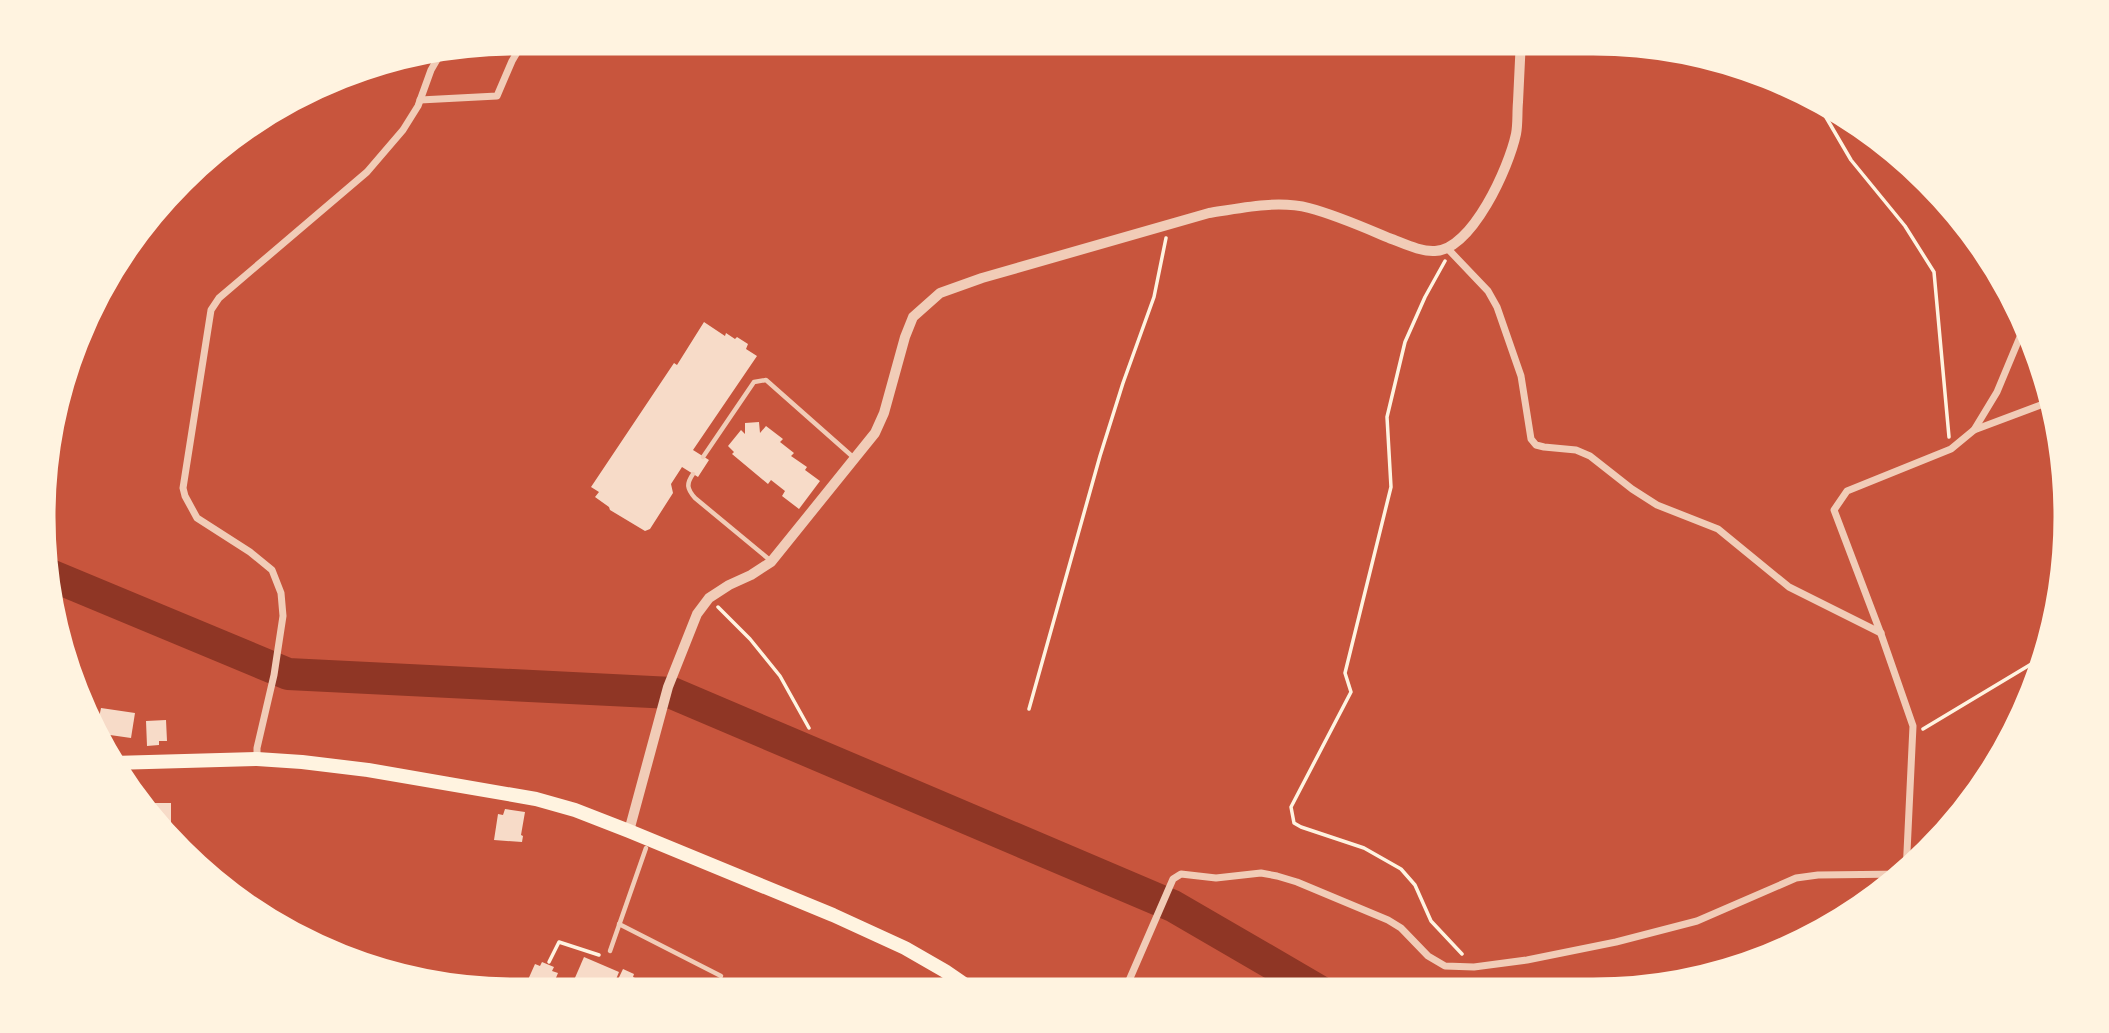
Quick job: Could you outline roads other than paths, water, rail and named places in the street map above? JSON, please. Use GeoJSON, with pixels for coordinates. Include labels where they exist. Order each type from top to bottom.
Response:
{"type":"FeatureCollection","features":[{"type":"Feature","properties":{"kind":"main road"},"geometry":{"type":"LineString","coordinates":[[121,763],[257,759],[302,762],[368,770],[536,799],[575,810],[629,831],[833,915],[905,948],[961,982]]}},
{"type":"Feature","properties":{"kind":"street"},"geometry":{"type":"LineString","coordinates":[[420,100],[497,96],[518,51]]}},
{"type":"Feature","properties":{"kind":"street"},"geometry":{"type":"LineString","coordinates":[[629,831],[668,687],[697,614],[709,598],[771,562],[875,433],[884,413],[913,317],[940,293],[982,278],[1209,213],[1234,209],[1278,206],[1308,208],[1413,247],[1433,251],[1448,249],[1462,240],[1477,220],[1505,165],[1516,133],[1520,51]]}},
{"type":"Feature","properties":{"kind":"street"},"geometry":{"type":"LineString","coordinates":[[257,759],[283,616],[281,593],[272,570],[250,552],[197,518],[183,488],[211,310],[219,298],[367,172],[403,130],[420,100],[438,58]]}},
{"type":"Feature","properties":{"kind":"street"},"geometry":{"type":"LineString","coordinates":[[1448,249],[1488,291],[1497,307],[1521,376],[1531,439],[1536,445],[1576,450],[1590,456],[1657,505],[1718,529],[1789,587],[1881,634]]}},
{"type":"Feature","properties":{"kind":"street"},"geometry":{"type":"LineString","coordinates":[[1974,430],[1997,392],[2021,334]]}},
{"type":"Feature","properties":{"kind":"street"},"geometry":{"type":"LineString","coordinates":[[1907,861],[1913,726],[1834,510],[1847,491],[1951,449],[1974,430],[2044,404]]}},
{"type":"Feature","properties":{"kind":"street"},"geometry":{"type":"LineString","coordinates":[[1128,982],[1173,879],[1181,874],[1216,878],[1261,873],[1297,882],[1388,920],[1401,928],[1428,956],[1445,966],[1474,967],[1591,947],[1684,924],[1796,878],[1892,873]]}},
{"type":"Feature","properties":{"kind":"lane"},"geometry":{"type":"LineString","coordinates":[[704,457],[754,382],[760,379],[766,380],[855,459]]}},
{"type":"Feature","properties":{"kind":"lane"},"geometry":{"type":"LineString","coordinates":[[693,474],[687,481],[687,487],[695,498],[771,562]]}},
{"type":"Feature","properties":{"kind":"lane"},"geometry":{"type":"LineString","coordinates":[[609,954],[646,848]]}},
{"type":"Feature","properties":{"kind":"lane"},"geometry":{"type":"LineString","coordinates":[[619,924],[721,976]]}},
{"type":"Feature","properties":{"kind":"waterway"},"geometry":{"type":"LineString","coordinates":[[55,577],[288,674],[672,693],[1173,906],[1304,982]]}}]}
